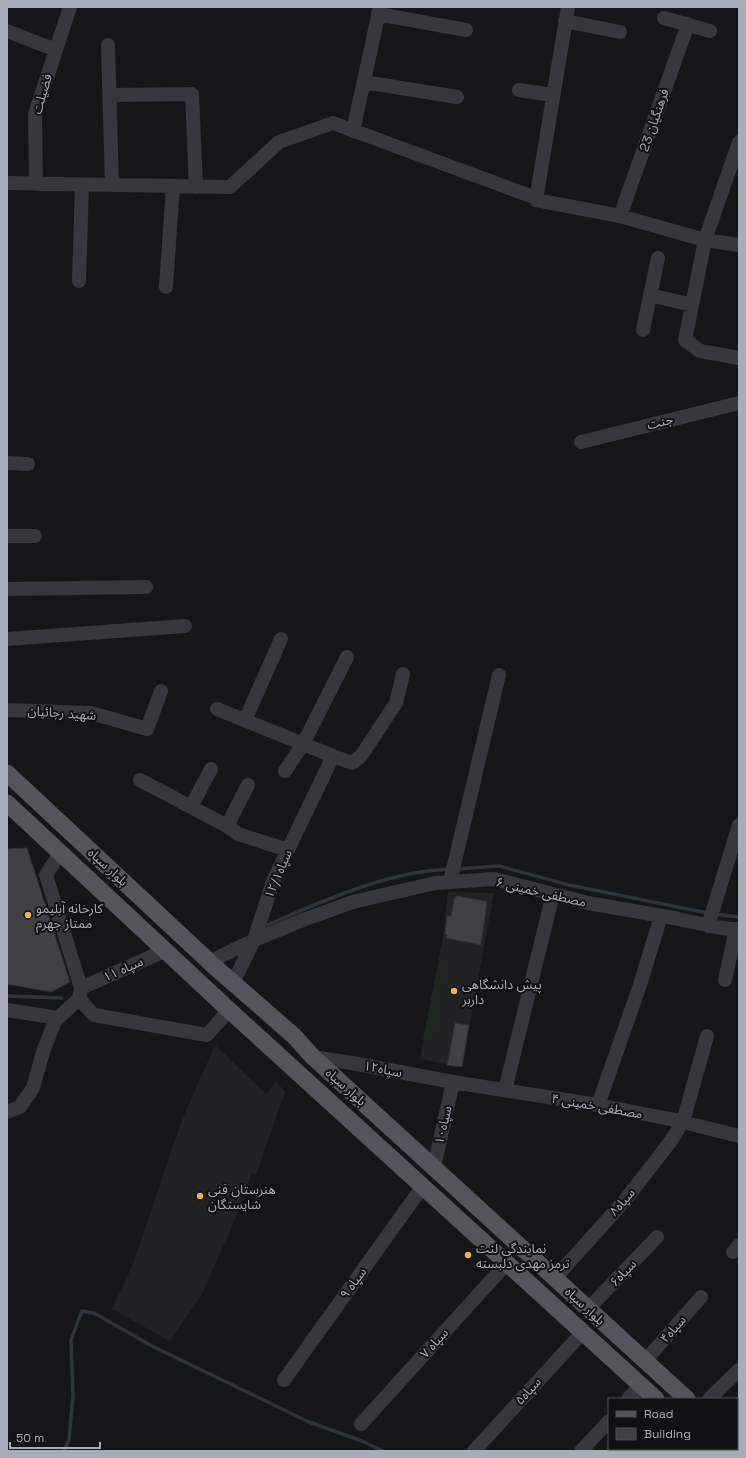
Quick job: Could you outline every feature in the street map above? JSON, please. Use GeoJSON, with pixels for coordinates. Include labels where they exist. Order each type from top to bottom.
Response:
{"type":"FeatureCollection","features":[{"type":"Feature","properties":{"kind":"main road","name":"بلوار سپاه"},"geometry":{"type":"LineString","coordinates":[[7,773],[209,962],[294,1036],[314,1057],[686,1398]]}},
{"type":"Feature","properties":{"kind":"main road","name":"بلوار سپاه"},"geometry":{"type":"LineString","coordinates":[[7,804],[164,951],[655,1398]]}},
{"type":"Feature","properties":{"kind":"main road"},"geometry":{"type":"LineString","coordinates":[[296,1071],[314,1057]]}},
{"type":"Feature","properties":{"kind":"street","name":"فضیلت"},"geometry":{"type":"LineString","coordinates":[[36,184],[35,114],[70,7]]}},
{"type":"Feature","properties":{"kind":"street"},"geometry":{"type":"LineString","coordinates":[[354,131],[379,10],[466,30]]}},
{"type":"Feature","properties":{"kind":"street"},"geometry":{"type":"LineString","coordinates":[[536,198],[567,14],[620,32]]}},
{"type":"Feature","properties":{"kind":"street"},"geometry":{"type":"LineString","coordinates":[[664,18],[710,31]]}},
{"type":"Feature","properties":{"kind":"street","name":"فرهنگیان 23"},"geometry":{"type":"LineString","coordinates":[[620,216],[688,24]]}},
{"type":"Feature","properties":{"kind":"street"},"geometry":{"type":"LineString","coordinates":[[7,31],[56,50]]}},
{"type":"Feature","properties":{"kind":"street"},"geometry":{"type":"LineString","coordinates":[[108,45],[112,185]]}},
{"type":"Feature","properties":{"kind":"street"},"geometry":{"type":"LineString","coordinates":[[364,82],[457,97]]}},
{"type":"Feature","properties":{"kind":"street"},"geometry":{"type":"LineString","coordinates":[[519,90],[553,95]]}},
{"type":"Feature","properties":{"kind":"street"},"geometry":{"type":"LineString","coordinates":[[109,94],[192,94],[196,187]]}},
{"type":"Feature","properties":{"kind":"street"},"geometry":{"type":"LineString","coordinates":[[7,183],[230,187],[278,142],[334,123],[536,198],[536,200],[620,216],[704,240],[739,245]]}},
{"type":"Feature","properties":{"kind":"street"},"geometry":{"type":"LineString","coordinates":[[739,142],[704,240],[685,340],[700,351],[739,358]]}},
{"type":"Feature","properties":{"kind":"street"},"geometry":{"type":"LineString","coordinates":[[80,281],[82,185]]}},
{"type":"Feature","properties":{"kind":"street"},"geometry":{"type":"LineString","coordinates":[[166,287],[173,186]]}},
{"type":"Feature","properties":{"kind":"street"},"geometry":{"type":"LineString","coordinates":[[643,330],[658,258]]}},
{"type":"Feature","properties":{"kind":"street"},"geometry":{"type":"LineString","coordinates":[[650,295],[692,304]]}},
{"type":"Feature","properties":{"kind":"street","name":"جنت"},"geometry":{"type":"LineString","coordinates":[[581,442],[739,403]]}},
{"type":"Feature","properties":{"kind":"street"},"geometry":{"type":"LineString","coordinates":[[7,463],[28,464]]}},
{"type":"Feature","properties":{"kind":"street"},"geometry":{"type":"LineString","coordinates":[[7,536],[35,536]]}},
{"type":"Feature","properties":{"kind":"street"},"geometry":{"type":"LineString","coordinates":[[7,589],[146,587]]}},
{"type":"Feature","properties":{"kind":"street"},"geometry":{"type":"LineString","coordinates":[[7,640],[184,626]]}},
{"type":"Feature","properties":{"kind":"street"},"geometry":{"type":"LineString","coordinates":[[245,720],[281,639]]}},
{"type":"Feature","properties":{"kind":"street"},"geometry":{"type":"LineString","coordinates":[[285,771],[303,744],[347,657]]}},
{"type":"Feature","properties":{"kind":"street"},"geometry":{"type":"LineString","coordinates":[[217,709],[352,763],[361,756],[396,703],[403,674]]}},
{"type":"Feature","properties":{"kind":"street"},"geometry":{"type":"LineString","coordinates":[[450,882],[499,675]]}},
{"type":"Feature","properties":{"kind":"street","name":"شهید رجائیان"},"geometry":{"type":"LineString","coordinates":[[7,710],[91,713],[147,728],[161,691]]}},
{"type":"Feature","properties":{"kind":"street","name":"سپاه۱۲/۱"},"geometry":{"type":"LineString","coordinates":[[233,983],[254,940],[274,878],[308,811],[333,756]]}},
{"type":"Feature","properties":{"kind":"street"},"geometry":{"type":"LineString","coordinates":[[192,807],[211,769]]}},
{"type":"Feature","properties":{"kind":"street"},"geometry":{"type":"LineString","coordinates":[[140,780],[227,826],[238,834],[288,850]]}},
{"type":"Feature","properties":{"kind":"street"},"geometry":{"type":"LineString","coordinates":[[227,826],[248,785]]}},
{"type":"Feature","properties":{"kind":"street"},"geometry":{"type":"LineString","coordinates":[[708,926],[739,825]]}},
{"type":"Feature","properties":{"kind":"street"},"geometry":{"type":"LineString","coordinates":[[60,853],[46,874],[80,993],[94,1016],[206,1035],[229,1010]]}},
{"type":"Feature","properties":{"kind":"street","name":"مصطفی خمینی ۶"},"geometry":{"type":"LineString","coordinates":[[254,940],[353,902],[435,884],[494,879],[588,903],[708,926],[737,930]]}},
{"type":"Feature","properties":{"kind":"street"},"geometry":{"type":"LineString","coordinates":[[505,1090],[553,894]]}},
{"type":"Feature","properties":{"kind":"street"},"geometry":{"type":"LineString","coordinates":[[598,1105],[640,985],[661,916]]}},
{"type":"Feature","properties":{"kind":"street"},"geometry":{"type":"LineString","coordinates":[[725,980],[737,930]]}},
{"type":"Feature","properties":{"kind":"street"},"geometry":{"type":"LineString","coordinates":[[209,962],[254,940]]}},
{"type":"Feature","properties":{"kind":"street","name":"سپاه ۱۱"},"geometry":{"type":"LineString","coordinates":[[58,1018],[80,993],[164,951]]}},
{"type":"Feature","properties":{"kind":"street"},"geometry":{"type":"LineString","coordinates":[[7,1010],[58,1018],[55,1021],[43,1052],[33,1088],[20,1107],[7,1112]]}},
{"type":"Feature","properties":{"kind":"street","name":"سپاه۸"},"geometry":{"type":"LineString","coordinates":[[555,1278],[626,1199],[670,1142],[683,1122],[707,1036]]}},
{"type":"Feature","properties":{"kind":"street","name":"سپاه۱۲"},"geometry":{"type":"LineString","coordinates":[[314,1057],[453,1082]]}},
{"type":"Feature","properties":{"kind":"street","name":"مصطفی خمینی ۴"},"geometry":{"type":"LineString","coordinates":[[453,1082],[598,1105],[683,1122],[739,1136]]}},
{"type":"Feature","properties":{"kind":"street","name":"سپاه۱۰"},"geometry":{"type":"LineString","coordinates":[[434,1167],[453,1082]]}},
{"type":"Feature","properties":{"kind":"street","name":"سپاه ۹"},"geometry":{"type":"LineString","coordinates":[[284,1380],[423,1186]]}},
{"type":"Feature","properties":{"kind":"street","name":"سپاه۶"},"geometry":{"type":"LineString","coordinates":[[588,1309],[657,1236]]}},
{"type":"Feature","properties":{"kind":"street","name":"سپاه ۷"},"geometry":{"type":"LineString","coordinates":[[361,1424],[507,1263]]}},
{"type":"Feature","properties":{"kind":"street","name":"سپاه۴"},"geometry":{"type":"LineString","coordinates":[[645,1361],[701,1297]]}},
{"type":"Feature","properties":{"kind":"street","name":"سپاه۵"},"geometry":{"type":"LineString","coordinates":[[474,1451],[582,1332]]}},
{"type":"Feature","properties":{"kind":"street"},"geometry":{"type":"LineString","coordinates":[[709,1398],[739,1370]]}},
{"type":"Feature","properties":{"kind":"street"},"geometry":{"type":"LineString","coordinates":[[629,1398],[641,1385]]}},
{"type":"Feature","properties":{"kind":"street"},"geometry":{"type":"LineString","coordinates":[[581,1451],[608,1422]]}},
{"type":"Feature","properties":{"kind":"shaded area","name":"پیش دانشگاهی داربر"},"geometry":{"type":"Polygon","coordinates":[[[448,892],[494,893],[462,1067],[420,1059],[443,937],[448,892]]]}},
{"type":"Feature","properties":{"kind":"shaded area"},"geometry":{"type":"Polygon","coordinates":[[[439,959],[447,961],[432,1041],[423,1039],[439,959]]]}},
{"type":"Feature","properties":{"kind":"shaded area","name":"هنرستان فنی شایستگان"},"geometry":{"type":"Polygon","coordinates":[[[215,1045],[266,1094],[276,1081],[285,1092],[256,1174],[252,1173],[235,1219],[201,1296],[170,1341],[112,1309],[133,1264],[182,1120],[215,1045]]]}},
{"type":"Feature","properties":{"kind":"building","name":"کارخانه آبلیمو ممتاز جهرم"},"geometry":{"type":"Polygon","coordinates":[[[27,848],[70,982],[51,992],[7,984],[7,849],[27,848]]]}},
{"type":"Feature","properties":{"kind":"building","name":"پیش دانشگاهی داربر"},"geometry":{"type":"Polygon","coordinates":[[[456,896],[486,901],[487,903],[481,945],[446,938],[447,916],[451,916],[454,899],[456,899],[456,896]]]}},
{"type":"Feature","properties":{"kind":"building"},"geometry":{"type":"Polygon","coordinates":[[[455,1023],[469,1025],[462,1067],[447,1065],[455,1023]]]}},
{"type":"Feature","properties":{"kind":"waterway"},"geometry":{"type":"LineString","coordinates":[[456,869],[499,866],[569,885],[708,913]]}},
{"type":"Feature","properties":{"kind":"waterway"},"geometry":{"type":"LineString","coordinates":[[267,925],[334,897],[379,881],[426,871],[450,869]]}},
{"type":"Feature","properties":{"kind":"waterway"},"geometry":{"type":"LineString","coordinates":[[714,914],[739,917]]}},
{"type":"Feature","properties":{"kind":"waterway"},"geometry":{"type":"LineString","coordinates":[[7,996],[62,998]]}},
{"type":"Feature","properties":{"kind":"waterway"},"geometry":{"type":"LineString","coordinates":[[64,1451],[69,1439],[73,1395],[71,1340],[82,1311],[94,1313],[152,1346],[309,1422],[362,1441],[383,1451]]}},
{"type":"Feature","properties":{"kind":"place","name":"کارخانه آبلیمو ممتاز جهرم"},"geometry":{"type":"Point","coordinates":[28,915]}},
{"type":"Feature","properties":{"kind":"place","name":"پیش دانشگاهی داربر"},"geometry":{"type":"Point","coordinates":[454,991]}},
{"type":"Feature","properties":{"kind":"place","name":"هنرستان فنی شایستگان"},"geometry":{"type":"Point","coordinates":[200,1196]}},
{"type":"Feature","properties":{"kind":"place","name":"نمایندگی لنت ترمز مهدی دلبسته"},"geometry":{"type":"Point","coordinates":[468,1255]}}]}
